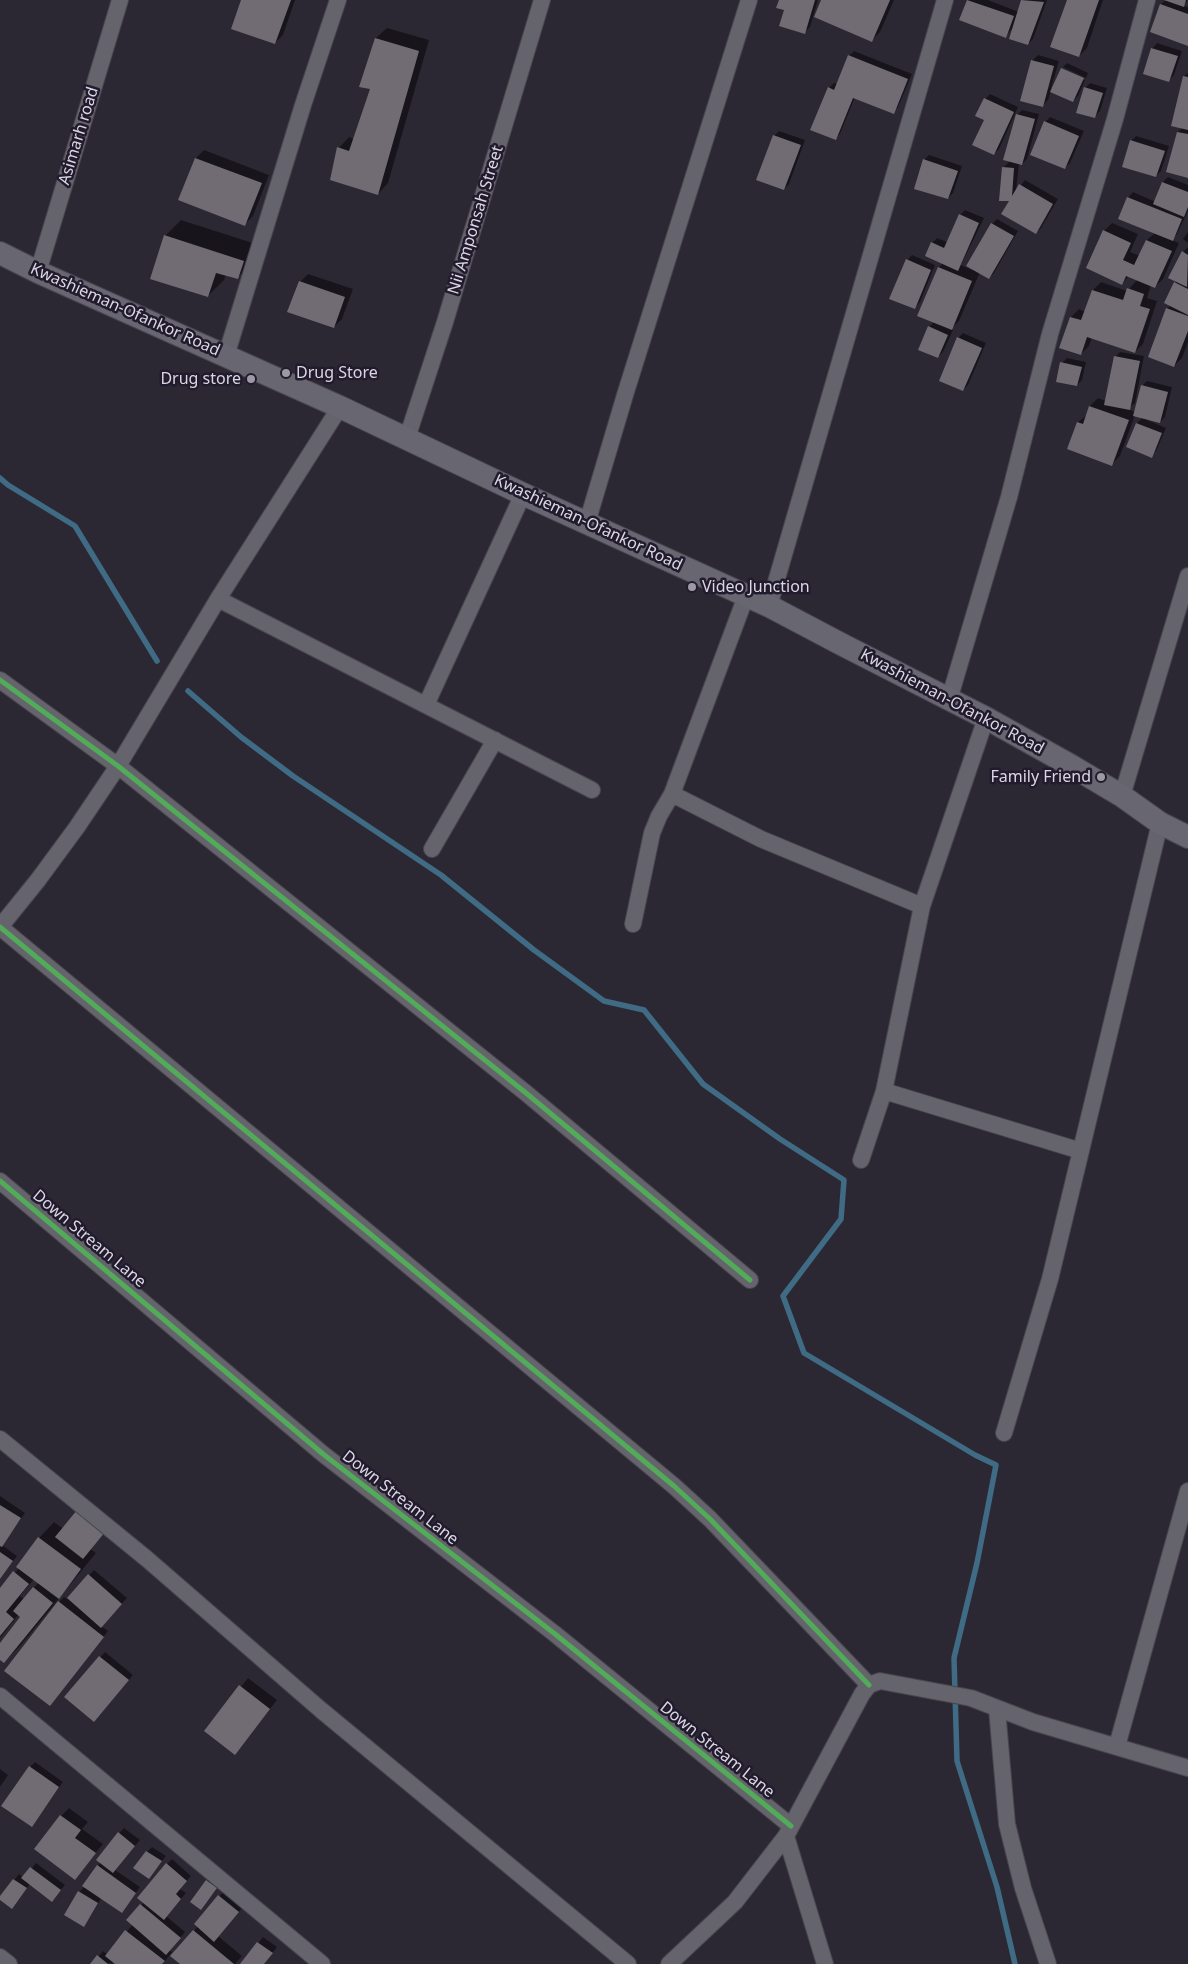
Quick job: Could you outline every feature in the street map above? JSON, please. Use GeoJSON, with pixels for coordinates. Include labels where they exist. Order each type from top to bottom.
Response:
{"type":"FeatureCollection","features":[{"type":"Feature","properties":{"kind":"main road","name":"Kwashieman-Ofankor Road"},"geometry":{"type":"LineString","coordinates":[[0,253],[38,272],[340,407],[523,494],[769,606],[986,718],[1122,796],[1160,823],[1188,837]]}},
{"type":"Feature","properties":{"kind":"street","name":"Asimarh road"},"geometry":{"type":"LineString","coordinates":[[38,272],[120,0]]}},
{"type":"Feature","properties":{"kind":"street"},"geometry":{"type":"LineString","coordinates":[[226,356],[303,105],[338,0]]}},
{"type":"Feature","properties":{"kind":"street","name":"Nii Amponsah Street"},"geometry":{"type":"LineString","coordinates":[[407,438],[445,322],[542,0]]}},
{"type":"Feature","properties":{"kind":"street"},"geometry":{"type":"LineString","coordinates":[[587,523],[633,367],[749,0]]}},
{"type":"Feature","properties":{"kind":"street"},"geometry":{"type":"LineString","coordinates":[[769,606],[945,0]]}},
{"type":"Feature","properties":{"kind":"street"},"geometry":{"type":"LineString","coordinates":[[949,700],[1009,497],[1050,334],[1115,119],[1148,0]]}},
{"type":"Feature","properties":{"kind":"street"},"geometry":{"type":"LineString","coordinates":[[340,407],[218,599],[118,766],[77,827],[0,927],[674,1486],[716,1525],[869,1685]]}},
{"type":"Feature","properties":{"kind":"street"},"geometry":{"type":"LineString","coordinates":[[426,705],[523,494]]}},
{"type":"Feature","properties":{"kind":"street"},"geometry":{"type":"LineString","coordinates":[[1122,796],[1188,576]]}},
{"type":"Feature","properties":{"kind":"street"},"geometry":{"type":"LineString","coordinates":[[633,924],[652,833],[659,816],[672,794],[746,596]]}},
{"type":"Feature","properties":{"kind":"street"},"geometry":{"type":"LineString","coordinates":[[218,599],[592,790]]}},
{"type":"Feature","properties":{"kind":"street"},"geometry":{"type":"LineString","coordinates":[[0,680],[118,766],[526,1093],[750,1280]]}},
{"type":"Feature","properties":{"kind":"street"},"geometry":{"type":"LineString","coordinates":[[860,1160],[884,1090],[922,906],[986,718]]}},
{"type":"Feature","properties":{"kind":"street"},"geometry":{"type":"LineString","coordinates":[[432,849],[495,740]]}},
{"type":"Feature","properties":{"kind":"street"},"geometry":{"type":"LineString","coordinates":[[672,794],[761,839],[922,906]]}},
{"type":"Feature","properties":{"kind":"street"},"geometry":{"type":"LineString","coordinates":[[1004,1433],[1050,1279],[1160,823]]}},
{"type":"Feature","properties":{"kind":"street"},"geometry":{"type":"LineString","coordinates":[[884,1090],[1081,1152]]}},
{"type":"Feature","properties":{"kind":"street","name":"Down Stream Lane"},"geometry":{"type":"LineString","coordinates":[[0,1181],[324,1454],[547,1628],[789,1831]]}},
{"type":"Feature","properties":{"kind":"street"},"geometry":{"type":"LineString","coordinates":[[0,1438],[147,1559],[321,1710],[628,1964]]}},
{"type":"Feature","properties":{"kind":"street"},"geometry":{"type":"LineString","coordinates":[[1117,1746],[1188,1491]]}},
{"type":"Feature","properties":{"kind":"street"},"geometry":{"type":"LineString","coordinates":[[669,1964],[735,1902],[789,1831],[862,1694],[869,1685],[880,1681],[971,1698],[1033,1722],[1188,1768]]}},
{"type":"Feature","properties":{"kind":"street"},"geometry":{"type":"LineString","coordinates":[[0,1696],[322,1964]]}},
{"type":"Feature","properties":{"kind":"street"},"geometry":{"type":"LineString","coordinates":[[997,1709],[1007,1824],[1023,1888],[1048,1964]]}},
{"type":"Feature","properties":{"kind":"street"},"geometry":{"type":"LineString","coordinates":[[789,1831],[825,1964]]}},
{"type":"Feature","properties":{"kind":"street"},"geometry":{"type":"LineString","coordinates":[[0,1957],[9,1964]]}},
{"type":"Feature","properties":{"kind":"building"},"geometry":{"type":"Polygon","coordinates":[[[241,0],[291,0],[275,44],[231,29],[241,0]]]}},
{"type":"Feature","properties":{"kind":"building"},"geometry":{"type":"Polygon","coordinates":[[[779,0],[815,0],[805,34],[779,26],[784,10],[776,8],[779,0]]]}},
{"type":"Feature","properties":{"kind":"building"},"geometry":{"type":"Polygon","coordinates":[[[821,0],[890,0],[872,42],[814,17],[821,0]]]}},
{"type":"Feature","properties":{"kind":"building"},"geometry":{"type":"Polygon","coordinates":[[[967,0],[1014,16],[1006,38],[959,20],[967,0]]]}},
{"type":"Feature","properties":{"kind":"building"},"geometry":{"type":"Polygon","coordinates":[[[1021,0],[1044,2],[1028,45],[1009,39],[1021,0]]]}},
{"type":"Feature","properties":{"kind":"building"},"geometry":{"type":"Polygon","coordinates":[[[1067,0],[1099,0],[1079,57],[1050,47],[1067,0]]]}},
{"type":"Feature","properties":{"kind":"building"},"geometry":{"type":"Polygon","coordinates":[[[1164,0],[1186,0],[1184,7],[1164,0]]]}},
{"type":"Feature","properties":{"kind":"building"},"geometry":{"type":"Polygon","coordinates":[[[1160,4],[1188,14],[1188,46],[1150,32],[1160,4]]]}},
{"type":"Feature","properties":{"kind":"building"},"geometry":{"type":"Polygon","coordinates":[[[375,38],[419,51],[378,195],[330,180],[337,147],[349,151],[370,89],[359,87],[375,38]]]}},
{"type":"Feature","properties":{"kind":"building"},"geometry":{"type":"Polygon","coordinates":[[[1151,48],[1178,56],[1169,82],[1143,74],[1151,48]]]}},
{"type":"Feature","properties":{"kind":"building"},"geometry":{"type":"Polygon","coordinates":[[[848,55],[908,79],[894,114],[853,98],[836,140],[810,130],[828,87],[834,90],[848,55]]]}},
{"type":"Feature","properties":{"kind":"building"},"geometry":{"type":"Polygon","coordinates":[[[1031,60],[1054,66],[1043,107],[1020,101],[1031,60]]]}},
{"type":"Feature","properties":{"kind":"building"},"geometry":{"type":"Polygon","coordinates":[[[1061,68],[1084,78],[1073,102],[1050,92],[1061,68]]]}},
{"type":"Feature","properties":{"kind":"building"},"geometry":{"type":"Polygon","coordinates":[[[1183,76],[1188,77],[1188,130],[1171,126],[1183,76]]]}},
{"type":"Feature","properties":{"kind":"building"},"geometry":{"type":"Polygon","coordinates":[[[1084,87],[1103,93],[1095,118],[1076,113],[1084,87]]]}},
{"type":"Feature","properties":{"kind":"building"},"geometry":{"type":"Polygon","coordinates":[[[984,98],[1014,112],[994,155],[972,145],[984,120],[975,116],[984,98]]]}},
{"type":"Feature","properties":{"kind":"building"},"geometry":{"type":"Polygon","coordinates":[[[1016,114],[1035,119],[1022,165],[1003,160],[1016,114]]]}},
{"type":"Feature","properties":{"kind":"building"},"geometry":{"type":"Polygon","coordinates":[[[1044,121],[1079,136],[1065,169],[1030,155],[1044,121]]]}},
{"type":"Feature","properties":{"kind":"building"},"geometry":{"type":"Polygon","coordinates":[[[1177,132],[1188,134],[1188,178],[1166,172],[1177,132]]]}},
{"type":"Feature","properties":{"kind":"building"},"geometry":{"type":"Polygon","coordinates":[[[773,135],[801,145],[784,190],[756,180],[773,135]]]}},
{"type":"Feature","properties":{"kind":"building"},"geometry":{"type":"Polygon","coordinates":[[[1130,140],[1165,151],[1156,177],[1122,167],[1130,140]]]}},
{"type":"Feature","properties":{"kind":"building"},"geometry":{"type":"Polygon","coordinates":[[[195,158],[262,183],[245,226],[178,200],[195,158]]]}},
{"type":"Feature","properties":{"kind":"building"},"geometry":{"type":"Polygon","coordinates":[[[923,159],[958,171],[948,199],[914,189],[923,159]]]}},
{"type":"Feature","properties":{"kind":"building"},"geometry":{"type":"Polygon","coordinates":[[[1002,167],[1014,168],[1012,196],[1019,184],[1053,204],[1036,234],[1001,214],[1009,201],[999,201],[1002,167]]]}},
{"type":"Feature","properties":{"kind":"building"},"geometry":{"type":"Polygon","coordinates":[[[1162,182],[1188,192],[1188,207],[1184,217],[1153,204],[1162,182]]]}},
{"type":"Feature","properties":{"kind":"building"},"geometry":{"type":"Polygon","coordinates":[[[1127,197],[1182,219],[1173,241],[1118,219],[1127,197]]]}},
{"type":"Feature","properties":{"kind":"building"},"geometry":{"type":"Polygon","coordinates":[[[959,214],[979,223],[958,271],[925,256],[931,242],[944,248],[959,214]]]}},
{"type":"Feature","properties":{"kind":"building"},"geometry":{"type":"Polygon","coordinates":[[[991,223],[1014,236],[989,279],[966,266],[991,223]]]}},
{"type":"Feature","properties":{"kind":"building"},"geometry":{"type":"Polygon","coordinates":[[[1103,230],[1131,243],[1123,260],[1134,265],[1146,240],[1172,251],[1155,288],[1126,276],[1122,285],[1086,268],[1103,230]]]}},
{"type":"Feature","properties":{"kind":"building"},"geometry":{"type":"Polygon","coordinates":[[[164,235],[244,261],[238,279],[216,273],[208,297],[150,279],[164,235]]]}},
{"type":"Feature","properties":{"kind":"building"},"geometry":{"type":"Polygon","coordinates":[[[1182,251],[1188,255],[1187,287],[1168,278],[1182,251]]]}},
{"type":"Feature","properties":{"kind":"building"},"geometry":{"type":"Polygon","coordinates":[[[906,259],[931,270],[915,309],[889,299],[906,259]]]}},
{"type":"Feature","properties":{"kind":"building"},"geometry":{"type":"Polygon","coordinates":[[[938,267],[972,281],[952,330],[917,316],[938,267]]]}},
{"type":"Feature","properties":{"kind":"building"},"geometry":{"type":"Polygon","coordinates":[[[299,281],[345,297],[334,328],[287,312],[299,281]]]}},
{"type":"Feature","properties":{"kind":"building"},"geometry":{"type":"Polygon","coordinates":[[[1174,282],[1188,289],[1188,315],[1164,303],[1174,282]]]}},
{"type":"Feature","properties":{"kind":"building"},"geometry":{"type":"Polygon","coordinates":[[[1127,288],[1144,294],[1140,306],[1150,309],[1135,353],[1087,337],[1081,355],[1059,348],[1070,317],[1081,320],[1092,290],[1123,300],[1127,288]]]}},
{"type":"Feature","properties":{"kind":"building"},"geometry":{"type":"Polygon","coordinates":[[[1166,308],[1188,316],[1188,331],[1174,367],[1148,357],[1166,308]]]}},
{"type":"Feature","properties":{"kind":"building"},"geometry":{"type":"Polygon","coordinates":[[[928,326],[948,335],[938,358],[918,350],[928,326]]]}},
{"type":"Feature","properties":{"kind":"building"},"geometry":{"type":"Polygon","coordinates":[[[957,337],[982,348],[963,391],[939,381],[957,337]]]}},
{"type":"Feature","properties":{"kind":"building"},"geometry":{"type":"Polygon","coordinates":[[[1114,356],[1140,361],[1130,410],[1104,405],[1114,356]]]}},
{"type":"Feature","properties":{"kind":"building"},"geometry":{"type":"Polygon","coordinates":[[[1060,362],[1082,367],[1077,386],[1056,382],[1060,362]]]}},
{"type":"Feature","properties":{"kind":"building"},"geometry":{"type":"Polygon","coordinates":[[[1141,385],[1168,392],[1160,423],[1133,416],[1141,385]]]}},
{"type":"Feature","properties":{"kind":"building"},"geometry":{"type":"Polygon","coordinates":[[[1089,406],[1129,420],[1112,466],[1067,449],[1077,422],[1083,424],[1089,406]]]}},
{"type":"Feature","properties":{"kind":"building"},"geometry":{"type":"Polygon","coordinates":[[[1136,423],[1162,433],[1152,458],[1126,447],[1136,423]]]}},
{"type":"Feature","properties":{"kind":"building"},"geometry":{"type":"Polygon","coordinates":[[[0,1505],[21,1518],[2,1547],[0,1546],[0,1505]]]}},
{"type":"Feature","properties":{"kind":"building"},"geometry":{"type":"Polygon","coordinates":[[[77,1510],[105,1532],[83,1559],[55,1537],[77,1510]]]}},
{"type":"Feature","properties":{"kind":"building"},"geometry":{"type":"Polygon","coordinates":[[[38,1537],[81,1569],[59,1599],[16,1567],[38,1537]]]}},
{"type":"Feature","properties":{"kind":"building"},"geometry":{"type":"Polygon","coordinates":[[[0,1552],[13,1561],[0,1579],[0,1552]]]}},
{"type":"Feature","properties":{"kind":"building"},"geometry":{"type":"Polygon","coordinates":[[[13,1571],[29,1584],[6,1612],[14,1619],[0,1636],[0,1588],[13,1571]]]}},
{"type":"Feature","properties":{"kind":"building"},"geometry":{"type":"Polygon","coordinates":[[[88,1574],[122,1604],[101,1628],[67,1598],[88,1574]]]}},
{"type":"Feature","properties":{"kind":"building"},"geometry":{"type":"Polygon","coordinates":[[[33,1587],[53,1603],[4,1663],[0,1660],[0,1643],[20,1617],[13,1611],[33,1587]]]}},
{"type":"Feature","properties":{"kind":"building"},"geometry":{"type":"Polygon","coordinates":[[[58,1601],[104,1637],[50,1706],[4,1671],[58,1601]]]}},
{"type":"Feature","properties":{"kind":"building"},"geometry":{"type":"Polygon","coordinates":[[[99,1656],[129,1680],[94,1722],[64,1697],[99,1656]]]}},
{"type":"Feature","properties":{"kind":"building"},"geometry":{"type":"Polygon","coordinates":[[[239,1685],[270,1709],[235,1755],[204,1731],[239,1685]]]}},
{"type":"Feature","properties":{"kind":"building"},"geometry":{"type":"Polygon","coordinates":[[[29,1766],[59,1787],[32,1827],[1,1806],[29,1766]]]}},
{"type":"Feature","properties":{"kind":"building"},"geometry":{"type":"Polygon","coordinates":[[[60,1815],[81,1830],[75,1838],[96,1853],[75,1880],[34,1849],[60,1815]]]}},
{"type":"Feature","properties":{"kind":"building"},"geometry":{"type":"Polygon","coordinates":[[[118,1832],[135,1846],[113,1873],[96,1860],[118,1832]]]}},
{"type":"Feature","properties":{"kind":"building"},"geometry":{"type":"Polygon","coordinates":[[[146,1851],[162,1861],[149,1879],[133,1868],[146,1851]]]}},
{"type":"Feature","properties":{"kind":"building"},"geometry":{"type":"Polygon","coordinates":[[[166,1863],[187,1881],[176,1894],[181,1899],[164,1920],[137,1898],[166,1863]]]}},
{"type":"Feature","properties":{"kind":"building"},"geometry":{"type":"Polygon","coordinates":[[[97,1865],[136,1893],[122,1913],[82,1886],[97,1865]]]}},
{"type":"Feature","properties":{"kind":"building"},"geometry":{"type":"Polygon","coordinates":[[[30,1867],[61,1890],[52,1902],[21,1878],[30,1867]]]}},
{"type":"Feature","properties":{"kind":"building"},"geometry":{"type":"Polygon","coordinates":[[[13,1879],[27,1888],[12,1909],[0,1900],[0,1896],[13,1879]]]}},
{"type":"Feature","properties":{"kind":"building"},"geometry":{"type":"Polygon","coordinates":[[[206,1880],[217,1888],[201,1910],[190,1902],[206,1880]]]}},
{"type":"Feature","properties":{"kind":"building"},"geometry":{"type":"Polygon","coordinates":[[[78,1891],[98,1903],[84,1927],[64,1915],[78,1891]]]}},
{"type":"Feature","properties":{"kind":"building"},"geometry":{"type":"Polygon","coordinates":[[[218,1895],[239,1912],[214,1942],[194,1924],[218,1895]]]}},
{"type":"Feature","properties":{"kind":"building"},"geometry":{"type":"Polygon","coordinates":[[[140,1904],[181,1938],[166,1955],[126,1920],[140,1904]]]}},
{"type":"Feature","properties":{"kind":"building"},"geometry":{"type":"Polygon","coordinates":[[[125,1930],[165,1961],[162,1964],[115,1964],[105,1956],[125,1930]]]}},
{"type":"Feature","properties":{"kind":"building"},"geometry":{"type":"Polygon","coordinates":[[[193,1930],[234,1964],[180,1964],[170,1956],[193,1930]]]}},
{"type":"Feature","properties":{"kind":"building"},"geometry":{"type":"Polygon","coordinates":[[[257,1942],[273,1953],[264,1964],[240,1964],[257,1942]]]}},
{"type":"Feature","properties":{"kind":"building"},"geometry":{"type":"Polygon","coordinates":[[[97,1955],[108,1964],[90,1964],[97,1955]]]}},
{"type":"Feature","properties":{"kind":"waterway"},"geometry":{"type":"LineString","coordinates":[[0,478],[8,485],[75,526],[157,661]]}},
{"type":"Feature","properties":{"kind":"waterway"},"geometry":{"type":"LineString","coordinates":[[188,691],[241,737],[293,776],[441,875],[534,950],[604,1001],[644,1010],[703,1084],[780,1139],[844,1180],[841,1219],[783,1296],[804,1353],[975,1455],[996,1465],[977,1563],[954,1658],[957,1761],[997,1887],[1015,1964]]}},
{"type":"Feature","properties":{"kind":"cycle path"},"geometry":{"type":"LineString","coordinates":[[0,680],[118,766],[526,1093],[750,1280]]}},
{"type":"Feature","properties":{"kind":"cycle path"},"geometry":{"type":"LineString","coordinates":[[0,927],[674,1486],[710,1519],[869,1685]]}},
{"type":"Feature","properties":{"kind":"cycle path"},"geometry":{"type":"LineString","coordinates":[[0,1181],[323,1454],[555,1634],[791,1826]]}},
{"type":"Feature","properties":{"kind":"place","name":"Drug Store"},"geometry":{"type":"Point","coordinates":[286,373]}},
{"type":"Feature","properties":{"kind":"place","name":"Drug store"},"geometry":{"type":"Point","coordinates":[251,379]}},
{"type":"Feature","properties":{"kind":"place","name":"Video Junction"},"geometry":{"type":"Point","coordinates":[692,587]}},
{"type":"Feature","properties":{"kind":"place","name":"Family Friend"},"geometry":{"type":"Point","coordinates":[1101,777]}}]}
